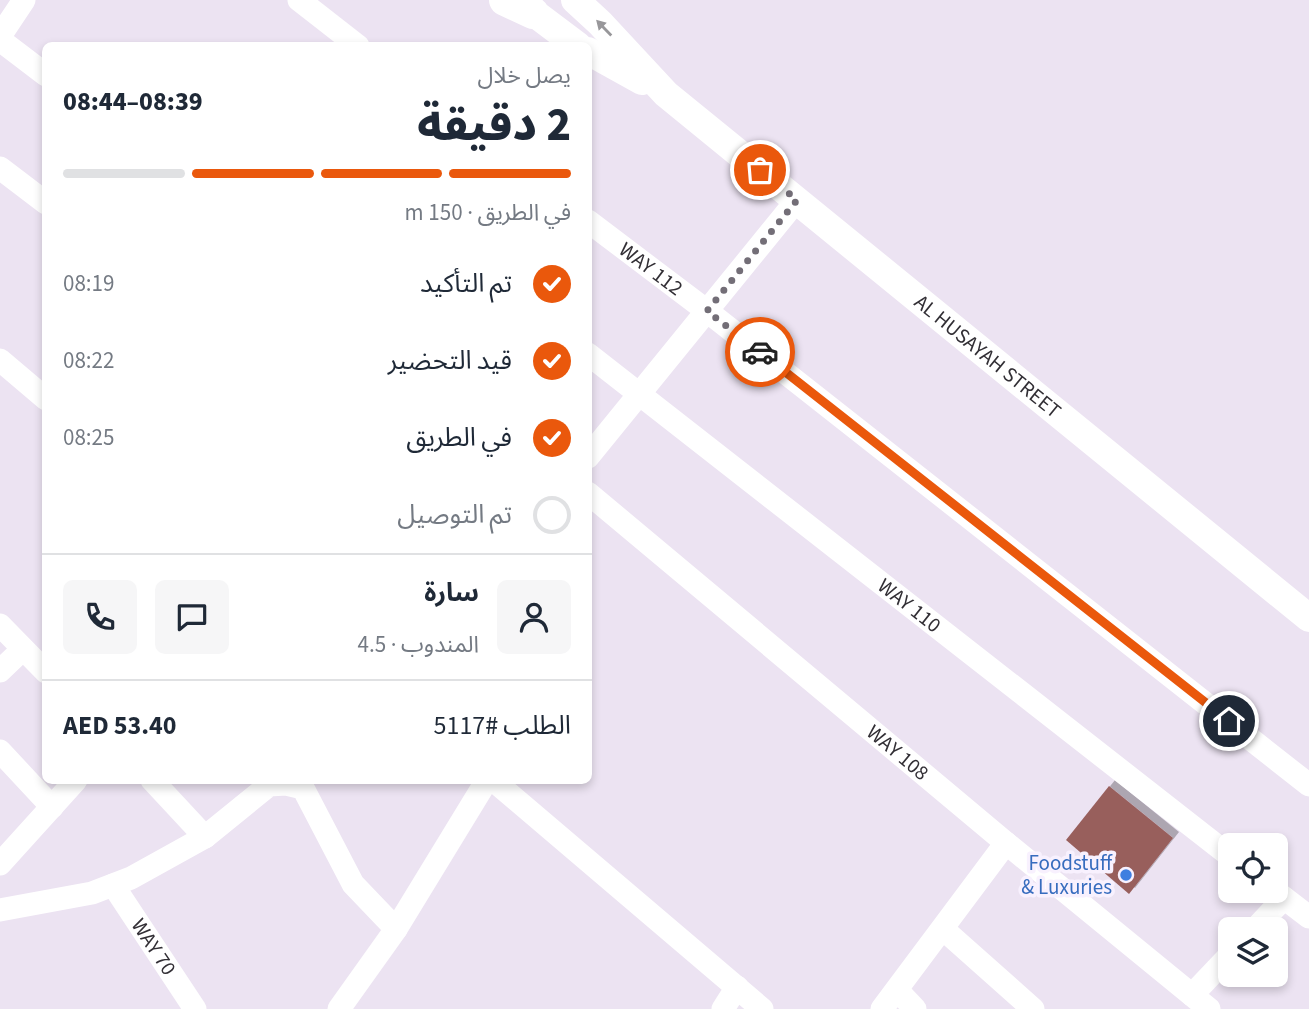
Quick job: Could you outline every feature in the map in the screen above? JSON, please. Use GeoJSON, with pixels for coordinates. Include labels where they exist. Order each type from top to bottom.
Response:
{"type":"FeatureCollection","features":[{"type":"Feature","properties":{"kind":"main road"},"geometry":{"type":"LineString","coordinates":[[505,0],[525,7]]}},
{"type":"Feature","properties":{"kind":"street"},"geometry":{"type":"LineString","coordinates":[[24,0],[0,38],[42,72]]}},
{"type":"Feature","properties":{"kind":"street"},"geometry":{"type":"LineString","coordinates":[[299,0],[353,42]]}},
{"type":"Feature","properties":{"kind":"street","name":"AL HUSAYAH STREET"},"geometry":{"type":"LineString","coordinates":[[575,0],[666,94],[1309,618]]}},
{"type":"Feature","properties":{"kind":"street"},"geometry":{"type":"LineString","coordinates":[[525,7],[573,42]]}},
{"type":"Feature","properties":{"kind":"street","name":"AL HUSAYAH STREET"},"geometry":{"type":"LineString","coordinates":[[592,53],[666,94]]}},
{"type":"Feature","properties":{"kind":"street"},"geometry":{"type":"LineString","coordinates":[[0,168],[42,200]]}},
{"type":"Feature","properties":{"kind":"street"},"geometry":{"type":"LineString","coordinates":[[592,452],[797,200]]}},
{"type":"Feature","properties":{"kind":"street","name":"WAY 112"},"geometry":{"type":"LineString","coordinates":[[592,224],[707,311],[1309,785]]}},
{"type":"Feature","properties":{"kind":"street","name":"WAY 110"},"geometry":{"type":"LineString","coordinates":[[592,357],[1218,847]]}},
{"type":"Feature","properties":{"kind":"street"},"geometry":{"type":"LineString","coordinates":[[0,360],[42,392]]}},
{"type":"Feature","properties":{"kind":"street","name":"WAY 108"},"geometry":{"type":"LineString","coordinates":[[592,496],[1200,1002]]}},
{"type":"Feature","properties":{"kind":"street"},"geometry":{"type":"LineString","coordinates":[[0,625],[42,668]]}},
{"type":"Feature","properties":{"kind":"street"},"geometry":{"type":"LineString","coordinates":[[0,671],[23,649]]}},
{"type":"Feature","properties":{"kind":"street"},"geometry":{"type":"LineString","coordinates":[[0,751],[52,807]]}},
{"type":"Feature","properties":{"kind":"street"},"geometry":{"type":"LineString","coordinates":[[0,864],[72,784]]}},
{"type":"Feature","properties":{"kind":"street"},"geometry":{"type":"LineString","coordinates":[[156,784],[205,837]]}},
{"type":"Feature","properties":{"kind":"street"},"geometry":{"type":"LineString","coordinates":[[0,910],[92,893],[131,878],[205,837],[269,785],[286,784],[303,788],[353,884],[396,929]]}},
{"type":"Feature","properties":{"kind":"street"},"geometry":{"type":"LineString","coordinates":[[339,1009],[396,929],[485,784]]}},
{"type":"Feature","properties":{"kind":"street"},"geometry":{"type":"LineString","coordinates":[[498,784],[762,1009]]}},
{"type":"Feature","properties":{"kind":"street"},"geometry":{"type":"LineString","coordinates":[[882,1009],[1006,843]]}},
{"type":"Feature","properties":{"kind":"street","name":"WAY 70"},"geometry":{"type":"LineString","coordinates":[[113,885],[195,1009]]}},
{"type":"Feature","properties":{"kind":"street"},"geometry":{"type":"LineString","coordinates":[[1288,900],[1309,917]]}},
{"type":"Feature","properties":{"kind":"street"},"geometry":{"type":"LineString","coordinates":[[943,929],[1032,1009]]}},
{"type":"Feature","properties":{"kind":"street"},"geometry":{"type":"LineString","coordinates":[[1200,1002],[1218,974]]}},
{"type":"Feature","properties":{"kind":"street"},"geometry":{"type":"LineString","coordinates":[[723,1009],[737,987]]}},
{"type":"Feature","properties":{"kind":"street"},"geometry":{"type":"LineString","coordinates":[[897,990],[915,1009]]}},
{"type":"Feature","properties":{"kind":"building"},"geometry":{"type":"Polygon","coordinates":[[[1109,786],[1173,838],[1129,894],[1066,840],[1109,786]]]}},
{"type":"Feature","properties":{"kind":"way so far"},"geometry":{"type":"LineString","coordinates":[[760,170],[797,200],[707,311],[760,352]]}},
{"type":"Feature","properties":{"kind":"place","name":"Foodstuff & Luxuries"},"geometry":{"type":"Point","coordinates":[1126,875]}},
{"type":"Feature","properties":{"kind":"route"},"geometry":{"type":"LineString","coordinates":[[760,352],[1229,721]]}}]}
